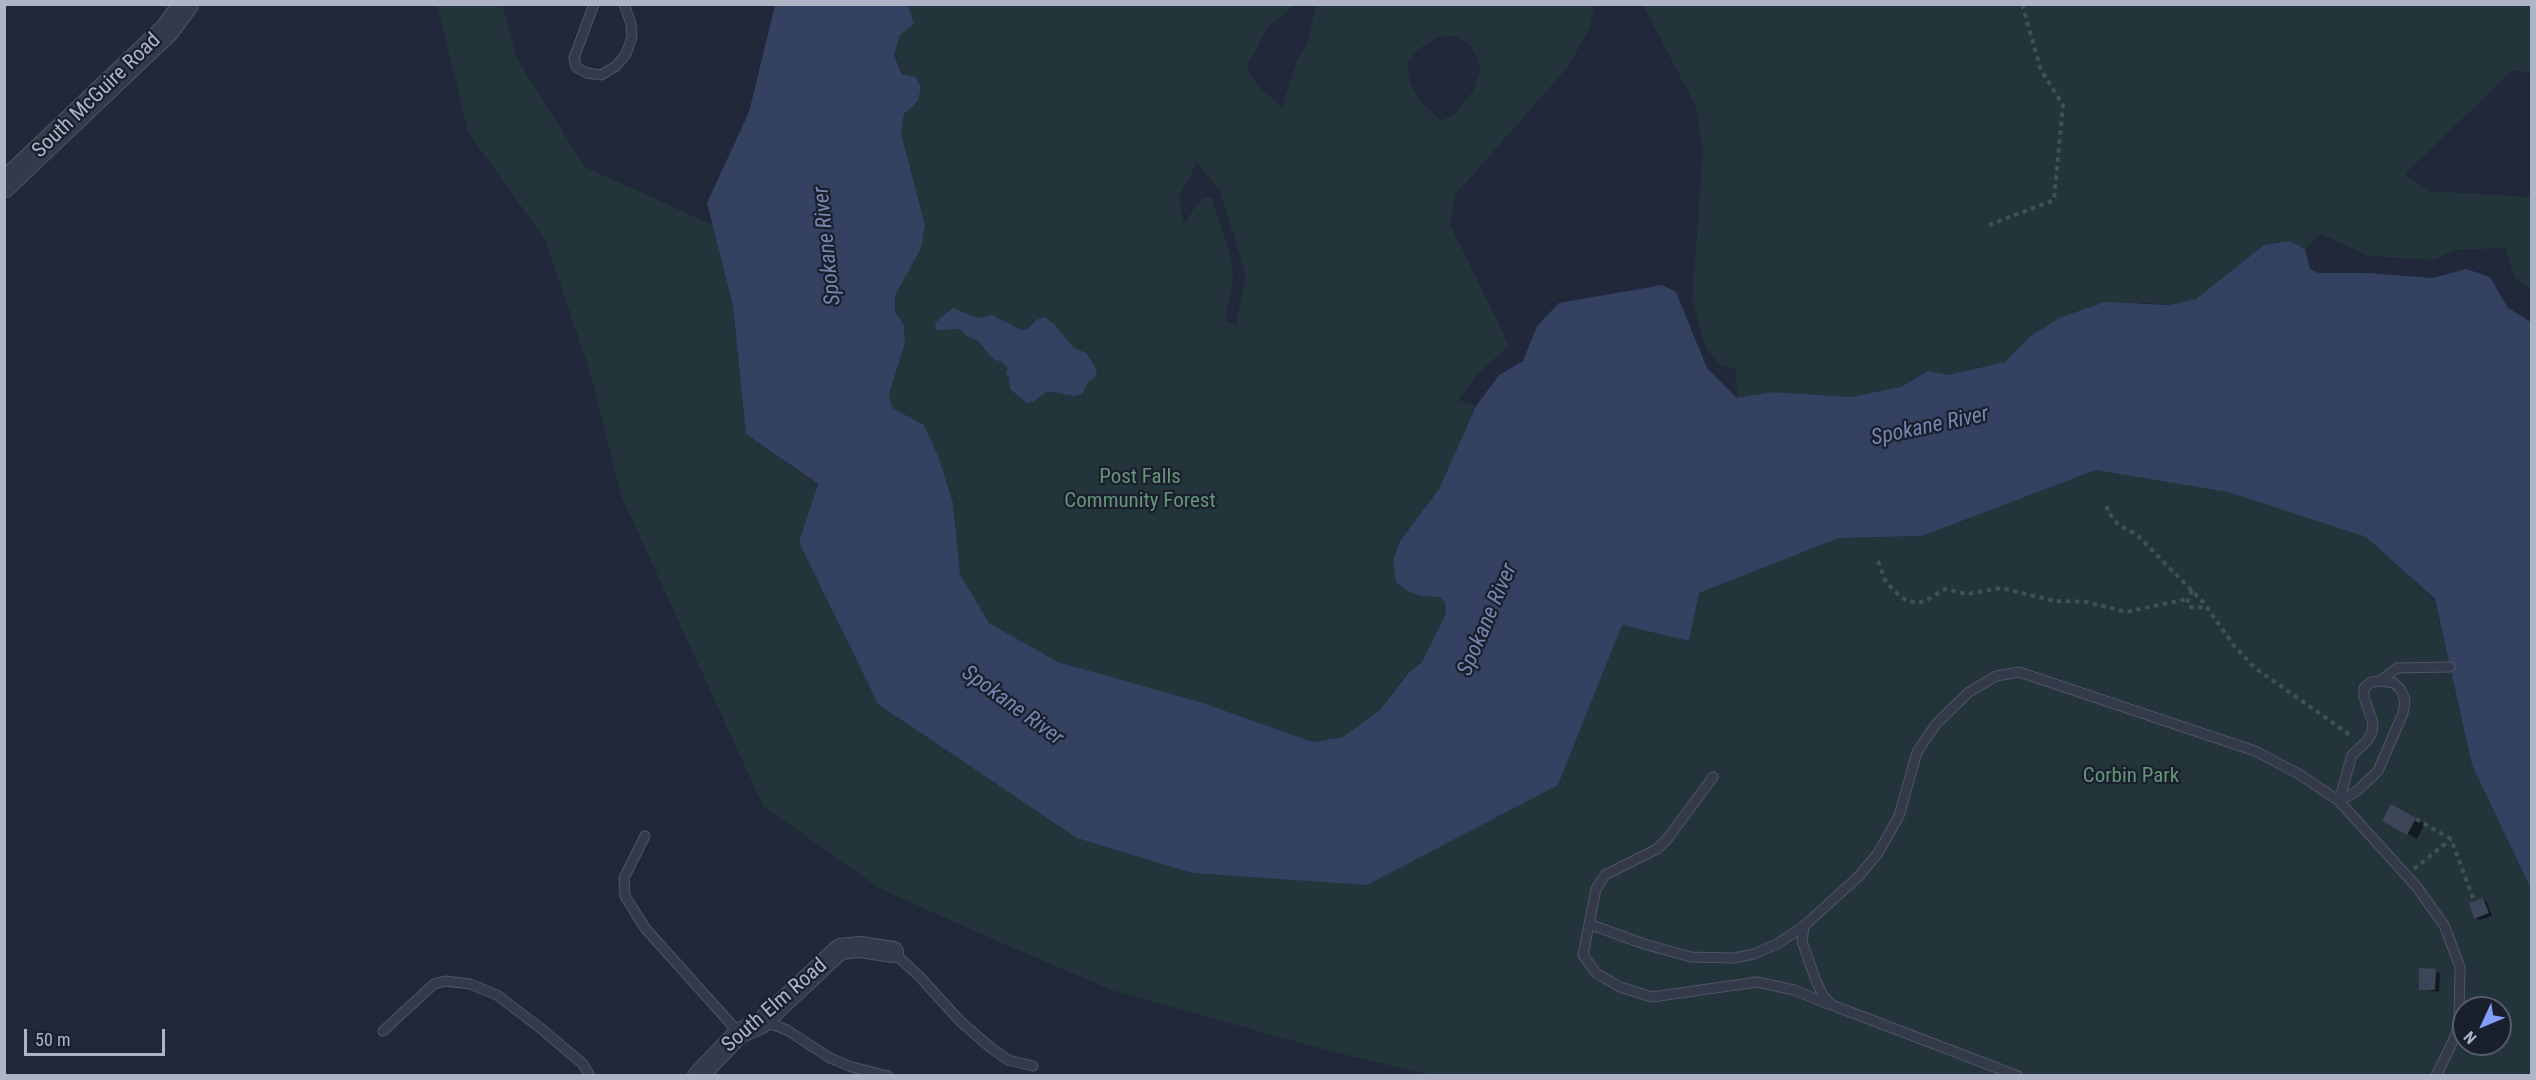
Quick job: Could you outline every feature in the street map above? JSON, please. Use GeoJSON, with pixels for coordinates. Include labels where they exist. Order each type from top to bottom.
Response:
{"type":"FeatureCollection","features":[{"type":"Feature","properties":{"kind":"street","name":"South McGuire Road"},"geometry":{"type":"LineString","coordinates":[[4,185],[167,30],[186,4]]}},
{"type":"Feature","properties":{"kind":"street","name":"South Elm Road"},"geometry":{"type":"LineString","coordinates":[[698,1076],[739,1033],[760,1024],[840,949],[860,947],[893,952]]}},
{"type":"Feature","properties":{"kind":"lane"},"geometry":{"type":"LineString","coordinates":[[594,4],[574,58],[576,67],[587,73],[601,75],[616,66],[626,54],[632,37],[631,24],[624,4]]}},
{"type":"Feature","properties":{"kind":"lane"},"geometry":{"type":"LineString","coordinates":[[2380,681],[2397,668],[2450,667]]}},
{"type":"Feature","properties":{"kind":"lane"},"geometry":{"type":"LineString","coordinates":[[1589,924],[1644,944],[1691,957],[1734,958],[1754,954],[1777,944],[1804,926],[1858,876],[1878,853],[1899,816],[1917,752],[1936,724],[1969,693],[1996,676],[2019,672],[2255,751],[2300,774],[2339,801],[2407,875],[2444,925],[2460,967],[2460,1016],[2456,1035],[2436,1076]]}},
{"type":"Feature","properties":{"kind":"lane"},"geometry":{"type":"LineString","coordinates":[[2371,682],[2394,683],[2401,690],[2405,700],[2403,713],[2386,747],[2378,771],[2357,791],[2339,801],[2352,756],[2366,741],[2373,723],[2364,697],[2364,688],[2371,682]]}},
{"type":"Feature","properties":{"kind":"lane"},"geometry":{"type":"LineString","coordinates":[[2366,741],[2386,747]]}},
{"type":"Feature","properties":{"kind":"lane"},"geometry":{"type":"LineString","coordinates":[[1713,777],[1668,838],[1657,849],[1605,875],[1596,889],[1583,955],[1596,973],[1620,987],[1652,997],[1757,982],[1794,990],[2018,1076]]}},
{"type":"Feature","properties":{"kind":"lane"},"geometry":{"type":"LineString","coordinates":[[645,836],[624,878],[625,896],[645,928],[739,1033]]}},
{"type":"Feature","properties":{"kind":"lane"},"geometry":{"type":"LineString","coordinates":[[1804,926],[1802,941],[1816,981],[1824,997],[1832,1005]]}},
{"type":"Feature","properties":{"kind":"lane"},"geometry":{"type":"LineString","coordinates":[[893,952],[920,976],[960,1022],[991,1048],[1008,1060],[1033,1066]]}},
{"type":"Feature","properties":{"kind":"lane"},"geometry":{"type":"LineString","coordinates":[[383,1031],[434,984],[445,981],[470,984],[497,995],[539,1027],[574,1056],[590,1076]]}},
{"type":"Feature","properties":{"kind":"lane"},"geometry":{"type":"LineString","coordinates":[[760,1024],[774,1024],[830,1058],[852,1067],[888,1076]]}},
{"type":"Feature","properties":{"kind":"path"},"geometry":{"type":"LineString","coordinates":[[1989,225],[2054,200],[2063,105],[2041,70],[2022,4]]}},
{"type":"Feature","properties":{"kind":"path"},"geometry":{"type":"LineString","coordinates":[[2107,506],[2107,511],[2118,524],[2137,535],[2192,590],[2235,647],[2255,668],[2366,741]]}},
{"type":"Feature","properties":{"kind":"path"},"geometry":{"type":"LineString","coordinates":[[1878,561],[1885,580],[1894,591],[1904,599],[1916,603],[1925,602],[1945,589],[1967,594],[2001,588],[2055,601],[2087,602],[2126,612],[2187,599],[2192,590]]}},
{"type":"Feature","properties":{"kind":"path"},"geometry":{"type":"LineString","coordinates":[[2187,599],[2191,607],[2206,606]]}},
{"type":"Feature","properties":{"kind":"path"},"geometry":{"type":"LineString","coordinates":[[2416,819],[2451,839],[2474,901]]}},
{"type":"Feature","properties":{"kind":"path"},"geometry":{"type":"LineString","coordinates":[[2407,875],[2451,839]]}},
{"type":"Feature","properties":{"kind":"green space","name":"Corbin Park"},"geometry":{"type":"Polygon","coordinates":[[[437,5],[502,5],[517,59],[585,167],[713,225],[733,306],[746,434],[818,485],[800,542],[878,704],[1558,785],[1622,624],[1689,641],[1699,593],[1839,538],[1922,536],[2096,470],[2228,492],[2366,537],[2435,600],[2472,765],[2531,889],[2531,1075],[1431,1075],[1329,1051],[1111,990],[879,888],[763,806],[621,495],[590,372],[546,241],[468,132],[437,5]]]}},
{"type":"Feature","properties":{"kind":"green space","name":"Post Falls Community Forest"},"geometry":{"type":"Polygon","coordinates":[[[908,5],[1294,5],[1267,28],[1247,67],[1257,85],[1282,107],[1297,61],[1309,40],[1315,5],[1594,5],[1590,28],[1567,68],[1455,195],[1450,224],[1509,345],[1474,378],[1459,400],[1476,406],[1439,489],[1400,541],[1421,596],[1439,597],[1445,602],[1446,613],[1422,662],[1408,672],[1381,709],[1343,737],[1313,742],[1203,703],[1058,662],[989,623],[960,574],[953,503],[939,458],[924,425],[891,408],[889,394],[905,343],[904,325],[895,312],[895,296],[921,248],[925,225],[901,133],[904,114],[918,101],[894,55],[900,35],[914,24],[908,5]],[[1456,36],[1437,37],[1416,51],[1408,63],[1410,83],[1421,102],[1441,121],[1456,113],[1473,91],[1480,71],[1478,59],[1469,44],[1456,36]],[[1197,163],[1179,197],[1184,224],[1204,197],[1212,198],[1231,256],[1233,279],[1225,321],[1236,325],[1246,275],[1219,189],[1197,163]]]}},
{"type":"Feature","properties":{"kind":"green space"},"geometry":{"type":"Polygon","coordinates":[[[1643,5],[2531,5],[2531,72],[2512,71],[2405,174],[2430,191],[2531,197],[2531,289],[2515,279],[2505,248],[2454,250],[2434,260],[2368,256],[2321,234],[2305,249],[2290,241],[2264,245],[2196,299],[2169,305],[2141,302],[2029,337],[2005,362],[1948,375],[1928,371],[1901,387],[1850,397],[1772,392],[1737,398],[1736,370],[1721,365],[1707,350],[1692,300],[1703,151],[1696,107],[1643,5]]]}},
{"type":"Feature","properties":{"kind":"water","name":"Spokane River"},"geometry":{"type":"Polygon","coordinates":[[[775,5],[908,5],[914,24],[900,35],[894,55],[902,74],[915,77],[921,87],[918,101],[904,114],[901,133],[925,225],[921,248],[895,296],[895,312],[904,325],[905,343],[889,394],[892,408],[924,425],[939,458],[953,503],[960,574],[989,623],[1058,662],[1203,703],[1313,742],[1343,737],[1381,709],[1409,672],[1422,662],[1446,613],[1445,602],[1439,597],[1421,596],[1407,591],[1396,582],[1393,561],[1400,541],[1439,489],[1476,406],[1499,375],[1523,361],[1537,326],[1559,303],[1662,285],[1676,292],[1707,368],[1737,398],[1772,392],[1850,397],[1901,387],[1928,371],[1948,375],[2005,362],[2029,337],[2059,318],[2105,302],[2169,305],[2196,299],[2264,245],[2290,241],[2305,249],[2310,269],[2319,273],[2367,273],[2433,278],[2466,269],[2490,277],[2508,308],[2531,322],[2531,889],[2472,765],[2435,599],[2366,537],[2228,492],[2096,470],[1922,536],[1839,538],[1699,593],[1689,641],[1622,625],[1558,785],[1367,885],[1192,873],[1077,838],[878,704],[799,542],[818,484],[746,434],[733,306],[707,203],[749,112],[775,5]]]}},
{"type":"Feature","properties":{"kind":"water"},"geometry":{"type":"Polygon","coordinates":[[[953,308],[978,318],[992,315],[1021,330],[1028,329],[1036,320],[1044,317],[1053,323],[1074,348],[1086,353],[1095,367],[1097,376],[1088,382],[1083,393],[1075,396],[1047,391],[1033,402],[1027,403],[1010,389],[1009,377],[1006,374],[1008,368],[1000,361],[994,360],[977,340],[966,336],[960,329],[938,330],[935,327],[936,322],[953,308]]]}},
{"type":"Feature","properties":{"kind":"building"},"geometry":{"type":"Polygon","coordinates":[[[2391,804],[2416,818],[2407,835],[2382,821],[2391,804]]]}},
{"type":"Feature","properties":{"kind":"building"},"geometry":{"type":"Polygon","coordinates":[[[2483,898],[2489,913],[2474,919],[2469,903],[2483,898]]]}},
{"type":"Feature","properties":{"kind":"building"},"geometry":{"type":"Polygon","coordinates":[[[2419,968],[2436,969],[2435,990],[2419,990],[2419,968]]]}}]}
